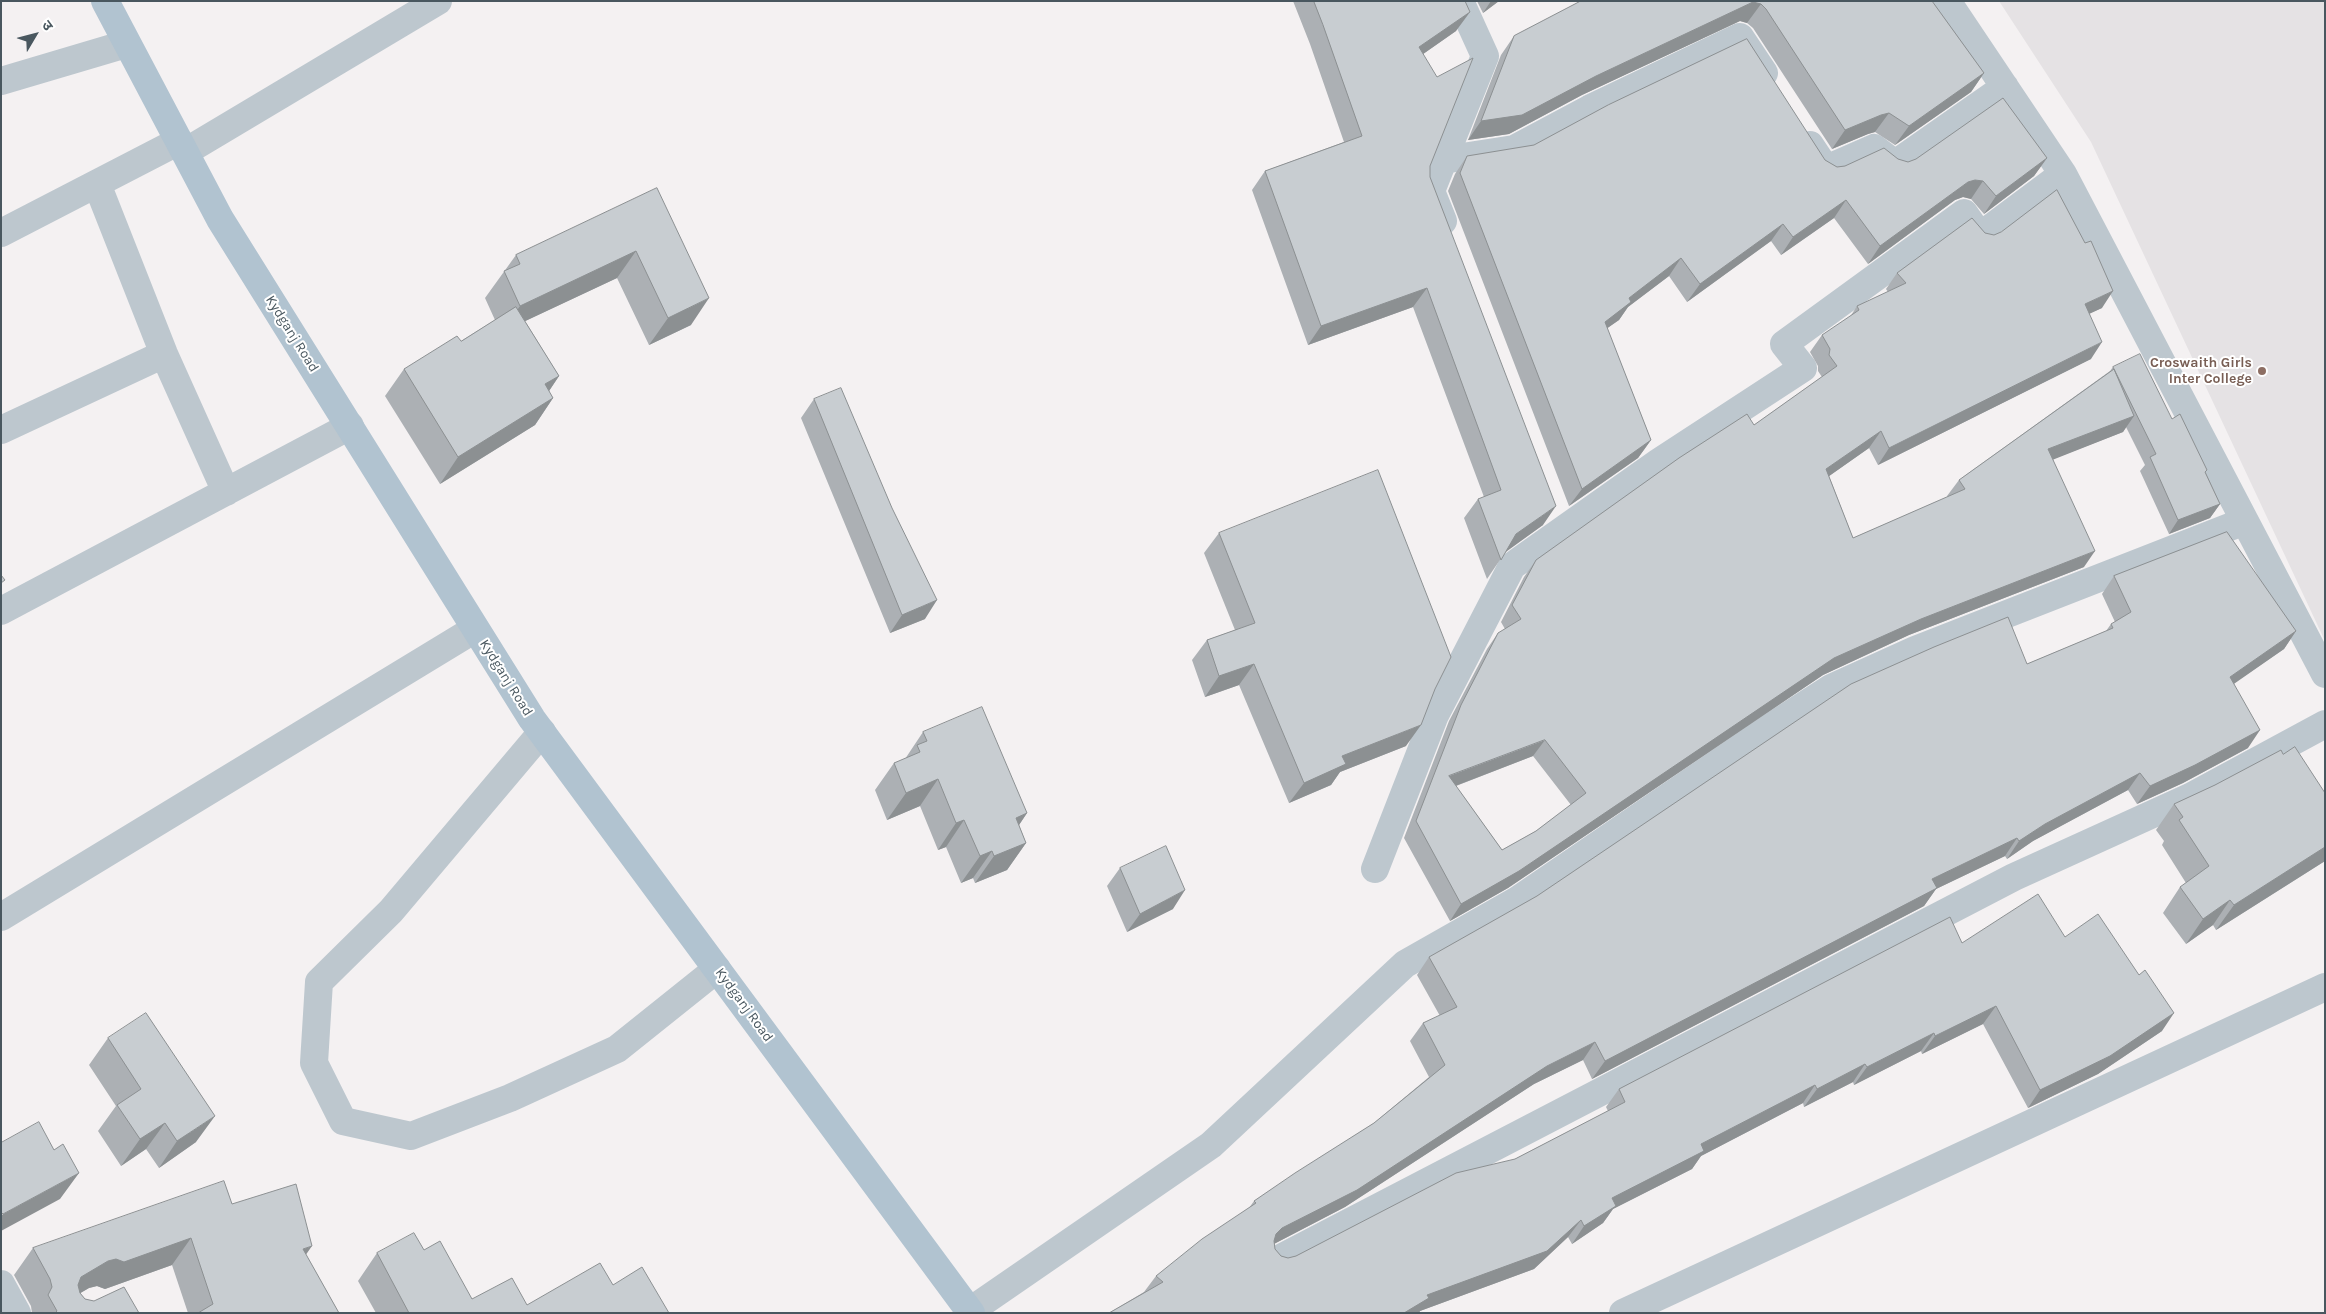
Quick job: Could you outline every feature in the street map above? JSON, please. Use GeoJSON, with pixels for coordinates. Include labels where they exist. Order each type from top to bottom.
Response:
{"type":"FeatureCollection","features":[{"type":"Feature","properties":{"kind":"main road","name":"Kydganj Road"},"geometry":{"type":"LineString","coordinates":[[105,1],[220,219],[542,732],[969,1312]]}},
{"type":"Feature","properties":{"kind":"street"},"geometry":{"type":"LineString","coordinates":[[1,234],[97,184],[182,147],[438,1]]}},
{"type":"Feature","properties":{"kind":"street"},"geometry":{"type":"LineString","coordinates":[[1452,246],[1431,191],[1485,56],[1460,1]]}},
{"type":"Feature","properties":{"kind":"street"},"geometry":{"type":"LineString","coordinates":[[1947,1],[2063,174],[2325,674]]}},
{"type":"Feature","properties":{"kind":"street"},"geometry":{"type":"LineString","coordinates":[[1443,160],[1514,149],[1589,109],[1740,37],[1778,95]]}},
{"type":"Feature","properties":{"kind":"street"},"geometry":{"type":"LineString","coordinates":[[1,81],[126,44]]}},
{"type":"Feature","properties":{"kind":"street"},"geometry":{"type":"LineString","coordinates":[[1799,128],[1826,168],[1874,148],[1895,164],[2005,87]]}},
{"type":"Feature","properties":{"kind":"street"},"geometry":{"type":"LineString","coordinates":[[1375,869],[1435,715],[1512,566],[1660,462],[1803,368],[1784,344],[1964,213],[1980,236],[2063,174]]}},
{"type":"Feature","properties":{"kind":"street"},"geometry":{"type":"LineString","coordinates":[[97,184],[164,354],[226,492]]}},
{"type":"Feature","properties":{"kind":"street"},"geometry":{"type":"LineString","coordinates":[[1,430],[164,354]]}},
{"type":"Feature","properties":{"kind":"street"},"geometry":{"type":"LineString","coordinates":[[1,611],[350,426]]}},
{"type":"Feature","properties":{"kind":"street"},"geometry":{"type":"LineString","coordinates":[[1551,503],[1562,531]]}},
{"type":"Feature","properties":{"kind":"street"},"geometry":{"type":"LineString","coordinates":[[969,1312],[1211,1145],[1405,964],[1516,902],[1766,730],[1832,688],[1915,650],[2245,521]]}},
{"type":"Feature","properties":{"kind":"street"},"geometry":{"type":"LineString","coordinates":[[1,917],[476,629]]}},
{"type":"Feature","properties":{"kind":"street"},"geometry":{"type":"LineString","coordinates":[[1277,1260],[2014,876],[2190,797],[2325,724]]}},
{"type":"Feature","properties":{"kind":"street"},"geometry":{"type":"LineString","coordinates":[[542,732],[391,911],[319,982],[314,1063],[343,1121],[411,1136],[510,1098],[617,1049],[717,969]]}},
{"type":"Feature","properties":{"kind":"street"},"geometry":{"type":"LineString","coordinates":[[1623,1313],[2325,987]]}},
{"type":"Feature","properties":{"kind":"street"},"geometry":{"type":"LineString","coordinates":[[1,1284],[17,1313]]}},
{"type":"Feature","properties":{"kind":"shaded area","name":"Croswaith Girls Inter College"},"geometry":{"type":"Polygon","coordinates":[[[1999,1],[2325,1],[2325,641],[2091,142],[1999,1]]]}},
{"type":"Feature","properties":{"kind":"building"},"geometry":{"type":"Polygon","coordinates":[[[1314,1],[1465,1],[1470,12],[1419,47],[1437,77],[1473,58],[1430,166],[1430,177],[1556,506],[1516,534],[1501,560],[1478,499],[1501,490],[1427,288],[1321,326],[1265,171],[1362,136],[1314,1]]]}},
{"type":"Feature","properties":{"kind":"building"},"geometry":{"type":"Polygon","coordinates":[[[1581,1],[1932,1],[1984,73],[1909,126],[1889,113],[1845,130],[1766,9],[1761,4],[1753,2],[1596,76],[1522,115],[1481,121],[1514,36],[1581,1]]]}},
{"type":"Feature","properties":{"kind":"building"},"geometry":{"type":"Polygon","coordinates":[[[1747,39],[1825,160],[1837,167],[1845,166],[1884,148],[1898,159],[1908,162],[1916,159],[2003,98],[2047,158],[1996,196],[1983,181],[1975,180],[1968,182],[1880,246],[1846,200],[1793,237],[1783,224],[1700,284],[1681,258],[1629,298],[1631,302],[1605,322],[1651,440],[1582,489],[1460,173],[1467,156],[1534,145],[1608,105],[1747,39]]]}},
{"type":"Feature","properties":{"kind":"building"},"geometry":{"type":"Polygon","coordinates":[[[657,188],[709,298],[668,318],[636,251],[520,306],[504,271],[520,264],[516,255],[657,188]]]}},
{"type":"Feature","properties":{"kind":"building"},"geometry":{"type":"Polygon","coordinates":[[[2057,190],[2085,243],[2091,241],[2113,291],[2085,304],[2102,342],[1889,448],[1881,431],[1826,469],[1853,538],[1965,489],[1959,480],[2114,369],[2134,416],[2048,449],[2095,551],[1921,619],[1834,658],[1519,871],[1461,904],[1416,821],[1461,705],[1498,633],[1521,619],[1512,605],[1536,560],[1679,458],[1747,414],[1754,425],[1837,366],[1829,355],[1830,349],[1822,335],[1859,310],[1857,306],[1906,283],[1897,273],[1972,218],[1985,233],[1994,235],[2001,232],[2057,190]],[[1545,740],[1449,776],[1502,850],[1536,831],[1586,793],[1545,740]]]}},
{"type":"Feature","properties":{"kind":"building"},"geometry":{"type":"Polygon","coordinates":[[[516,307],[559,376],[545,384],[553,398],[458,457],[404,369],[457,336],[461,341],[516,307]]]}},
{"type":"Feature","properties":{"kind":"building"},"geometry":{"type":"Polygon","coordinates":[[[2140,354],[2172,419],[2180,414],[2207,470],[2205,472],[2220,504],[2178,520],[2150,457],[2156,454],[2113,367],[2140,354]]]}},
{"type":"Feature","properties":{"kind":"building"},"geometry":{"type":"Polygon","coordinates":[[[841,388],[892,508],[937,600],[902,615],[814,399],[841,388]]]}},
{"type":"Feature","properties":{"kind":"building"},"geometry":{"type":"Polygon","coordinates":[[[1378,470],[1451,657],[1435,689],[1421,725],[1342,756],[1346,764],[1304,783],[1254,664],[1219,676],[1207,640],[1255,623],[1219,533],[1378,470]]]}},
{"type":"Feature","properties":{"kind":"building"},"geometry":{"type":"Polygon","coordinates":[[[2227,532],[2296,631],[2230,677],[2260,730],[2195,765],[2150,786],[2140,773],[2045,824],[2019,841],[2017,838],[1932,879],[1937,888],[1605,1061],[1595,1042],[1547,1066],[1357,1190],[1282,1228],[1276,1234],[1274,1241],[1275,1249],[1281,1256],[1288,1258],[1296,1256],[1456,1173],[1515,1159],[1625,1102],[1619,1089],[1950,917],[1962,943],[2038,894],[2065,937],[2098,914],[2139,975],[2145,970],[2174,1013],[2110,1056],[2040,1090],[1996,1006],[1935,1036],[1934,1033],[1867,1067],[1865,1064],[1817,1089],[1815,1085],[1701,1144],[1704,1151],[1612,1198],[1616,1206],[1584,1226],[1581,1220],[1547,1251],[1427,1295],[1429,1298],[1404,1313],[1109,1313],[1163,1282],[1156,1276],[1202,1239],[1256,1203],[1254,1201],[1295,1173],[1374,1123],[1445,1065],[1423,1023],[1457,1007],[1429,957],[1537,896],[1851,684],[2008,617],[2027,664],[2113,628],[2111,624],[2131,612],[2114,576],[2227,532]]]}},
{"type":"Feature","properties":{"kind":"building"},"geometry":{"type":"Polygon","coordinates":[[[1,575],[5,580],[1,583],[1,575]]]}},
{"type":"Feature","properties":{"kind":"building"},"geometry":{"type":"Polygon","coordinates":[[[982,707],[1027,813],[1016,818],[1026,843],[994,856],[992,851],[980,856],[964,820],[956,823],[938,779],[906,793],[894,763],[920,752],[917,745],[927,741],[923,732],[982,707]]]}},
{"type":"Feature","properties":{"kind":"building"},"geometry":{"type":"Polygon","coordinates":[[[2295,747],[2325,793],[2325,847],[2234,905],[2230,900],[2203,919],[2180,887],[2209,866],[2179,820],[2183,817],[2174,804],[2215,785],[2281,750],[2283,754],[2295,747]]]}},
{"type":"Feature","properties":{"kind":"building"},"geometry":{"type":"Polygon","coordinates":[[[1166,846],[1185,890],[1140,914],[1120,868],[1166,846]]]}},
{"type":"Feature","properties":{"kind":"building"},"geometry":{"type":"Polygon","coordinates":[[[146,1013],[215,1116],[177,1141],[165,1123],[140,1139],[117,1105],[141,1089],[108,1038],[146,1013]]]}},
{"type":"Feature","properties":{"kind":"building"},"geometry":{"type":"Polygon","coordinates":[[[39,1122],[54,1150],[63,1144],[79,1173],[3,1214],[1,1212],[1,1143],[39,1122]]]}},
{"type":"Feature","properties":{"kind":"building"},"geometry":{"type":"Polygon","coordinates":[[[224,1181],[232,1204],[296,1184],[312,1246],[303,1249],[339,1313],[198,1313],[213,1304],[191,1238],[124,1262],[116,1259],[108,1261],[81,1277],[78,1285],[80,1293],[85,1299],[94,1301],[124,1287],[139,1313],[55,1313],[57,1311],[48,1295],[52,1287],[50,1279],[33,1248],[224,1181]]]}},
{"type":"Feature","properties":{"kind":"building"},"geometry":{"type":"Polygon","coordinates":[[[414,1233],[424,1250],[440,1241],[472,1299],[512,1278],[527,1305],[600,1263],[613,1285],[642,1267],[669,1313],[409,1313],[377,1253],[414,1233]]]}},
{"type":"Feature","properties":{"kind":"place","name":"Croswaith Girls Inter College"},"geometry":{"type":"Point","coordinates":[2262,371]}}]}
